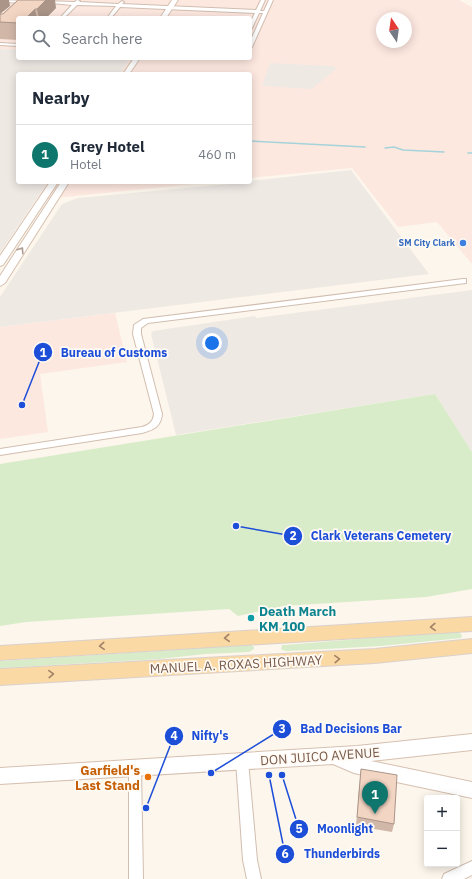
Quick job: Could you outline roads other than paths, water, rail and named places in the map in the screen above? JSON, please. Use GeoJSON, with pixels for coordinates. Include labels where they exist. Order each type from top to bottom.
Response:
{"type":"FeatureCollection","features":[{"type":"Feature","properties":{"kind":"main road"},"geometry":{"type":"LineString","coordinates":[[171,16],[175,0]]}},
{"type":"Feature","properties":{"kind":"main road"},"geometry":{"type":"LineString","coordinates":[[166,16],[182,0]]}},
{"type":"Feature","properties":{"kind":"main road"},"geometry":{"type":"LineString","coordinates":[[127,72],[136,60]]}},
{"type":"Feature","properties":{"kind":"main road"},"geometry":{"type":"LineString","coordinates":[[135,72],[144,60]]}},
{"type":"Feature","properties":{"kind":"main road"},"geometry":{"type":"LineString","coordinates":[[0,263],[53,184]]}},
{"type":"Feature","properties":{"kind":"main road"},"geometry":{"type":"LineString","coordinates":[[0,283],[64,184]]}},
{"type":"Feature","properties":{"kind":"main road"},"geometry":{"type":"LineString","coordinates":[[0,653],[472,625]]}},
{"type":"Feature","properties":{"kind":"main road","name":"MANUEL A. ROXAS HIGHWAY"},"geometry":{"type":"LineString","coordinates":[[0,677],[368,657],[472,646]]}},
{"type":"Feature","properties":{"kind":"main road","name":"DON JUICO AVENUE"},"geometry":{"type":"LineString","coordinates":[[0,776],[242,761],[335,757],[472,742]]}},
{"type":"Feature","properties":{"kind":"main road"},"geometry":{"type":"LineString","coordinates":[[335,757],[354,766],[472,790]]}},
{"type":"Feature","properties":{"kind":"street"},"geometry":{"type":"LineString","coordinates":[[111,16],[124,0]]}},
{"type":"Feature","properties":{"kind":"street"},"geometry":{"type":"LineString","coordinates":[[252,24],[263,0]]}},
{"type":"Feature","properties":{"kind":"street"},"geometry":{"type":"LineString","coordinates":[[252,42],[271,0]]}},
{"type":"Feature","properties":{"kind":"street"},"geometry":{"type":"LineString","coordinates":[[0,2],[76,3],[118,7],[265,13]]}},
{"type":"Feature","properties":{"kind":"street"},"geometry":{"type":"LineString","coordinates":[[17,2],[31,4]]}},
{"type":"Feature","properties":{"kind":"street"},"geometry":{"type":"LineString","coordinates":[[38,4],[76,3]]}},
{"type":"Feature","properties":{"kind":"street"},"geometry":{"type":"LineString","coordinates":[[64,16],[76,3]]}},
{"type":"Feature","properties":{"kind":"street"},"geometry":{"type":"LineString","coordinates":[[0,46],[16,47]]}},
{"type":"Feature","properties":{"kind":"street"},"geometry":{"type":"LineString","coordinates":[[0,452],[142,430],[153,426],[157,422],[158,414],[137,334],[139,325],[146,321],[463,281]]}},
{"type":"Feature","properties":{"kind":"street"},"geometry":{"type":"LineString","coordinates":[[242,761],[250,860],[254,879]]}},
{"type":"Feature","properties":{"kind":"street"},"geometry":{"type":"LineString","coordinates":[[136,768],[136,879]]}},
{"type":"Feature","properties":{"kind":"street"},"geometry":{"type":"LineString","coordinates":[[449,879],[472,868]]}},
{"type":"Feature","properties":{"kind":"waterway"},"geometry":{"type":"LineString","coordinates":[[252,141],[365,147]]}},
{"type":"Feature","properties":{"kind":"waterway"},"geometry":{"type":"LineString","coordinates":[[385,148],[394,147],[403,150],[444,152]]}},
{"type":"Feature","properties":{"kind":"place","name":"SM City Clark"},"geometry":{"type":"Point","coordinates":[463,243]}},
{"type":"Feature","properties":{"kind":"place","name":"Bureau of Customs"},"geometry":{"type":"Point","coordinates":[22,405]}},
{"type":"Feature","properties":{"kind":"place","name":"Clark Veterans Cemetery"},"geometry":{"type":"Point","coordinates":[236,526]}},
{"type":"Feature","properties":{"kind":"place","name":"Death March KM 100"},"geometry":{"type":"Point","coordinates":[251,618]}},
{"type":"Feature","properties":{"kind":"place","name":"Bad Decisions Bar"},"geometry":{"type":"Point","coordinates":[211,773]}},
{"type":"Feature","properties":{"kind":"place","name":"Thunderbirds"},"geometry":{"type":"Point","coordinates":[269,775]}},
{"type":"Feature","properties":{"kind":"place","name":"Moonlight"},"geometry":{"type":"Point","coordinates":[282,775]}},
{"type":"Feature","properties":{"kind":"place","name":"Garfield's Last Stand"},"geometry":{"type":"Point","coordinates":[148,777]}},
{"type":"Feature","properties":{"kind":"place","name":"Nifty's"},"geometry":{"type":"Point","coordinates":[146,808]}},
{"type":"Feature","properties":{"kind":"place","name":"Grey Hotel"},"geometry":{"type":"Point","coordinates":[375,814]}}]}
